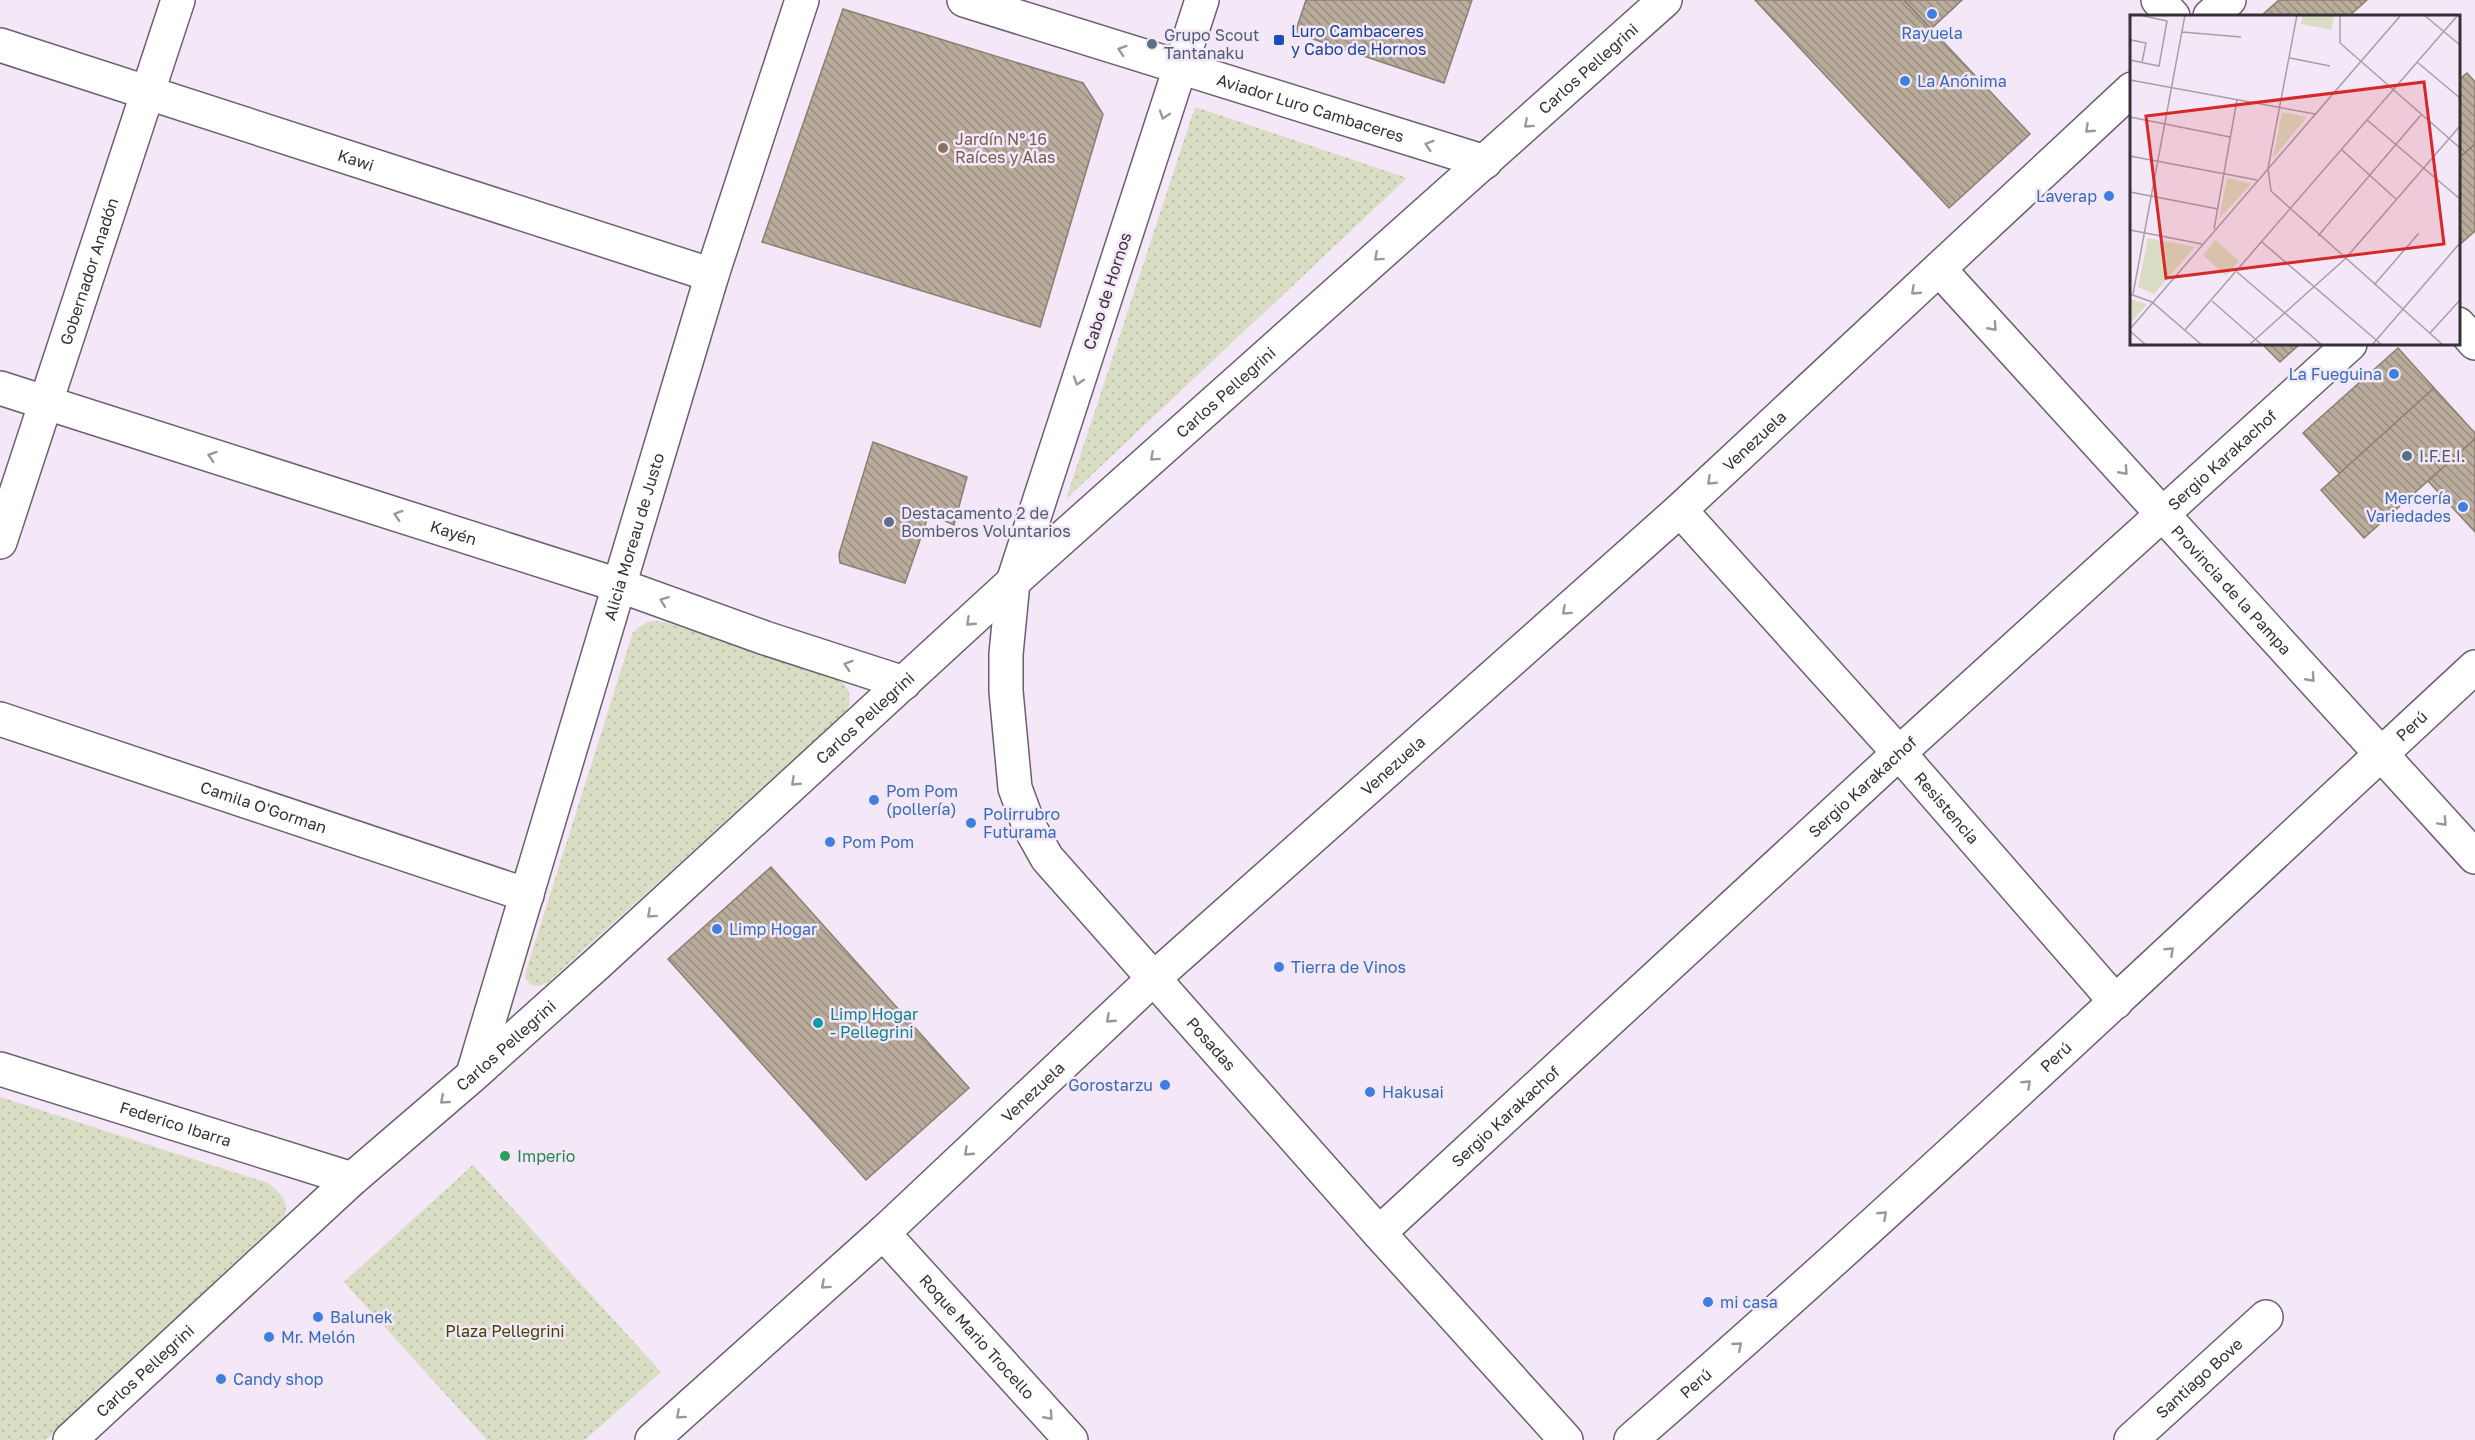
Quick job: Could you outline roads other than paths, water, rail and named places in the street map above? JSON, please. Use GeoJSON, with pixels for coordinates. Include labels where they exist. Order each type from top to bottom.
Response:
{"type":"FeatureCollection","features":[{"type":"Feature","properties":{"kind":"street","name":"Gobernador Anadón"},"geometry":{"type":"LineString","coordinates":[[0,542],[44,402],[178,0]]}},
{"type":"Feature","properties":{"kind":"street","name":"Alicia Moreau de Justo"},"geometry":{"type":"LineString","coordinates":[[473,1075],[621,586],[712,275],[802,0]]}},
{"type":"Feature","properties":{"kind":"street","name":"Aviador Luro Cambaceres"},"geometry":{"type":"LineString","coordinates":[[964,0],[1485,162]]}},
{"type":"Feature","properties":{"kind":"street","name":"Cabo de Hornos"},"geometry":{"type":"LineString","coordinates":[[1013,582],[1202,0]]}},
{"type":"Feature","properties":{"kind":"street"},"geometry":{"type":"LineString","coordinates":[[2158,0],[2172,15]]}},
{"type":"Feature","properties":{"kind":"street"},"geometry":{"type":"LineString","coordinates":[[2211,15],[2229,0]]}},
{"type":"Feature","properties":{"kind":"street","name":"Carlos Pellegrini"},"geometry":{"type":"LineString","coordinates":[[70,1440],[352,1179],[473,1075],[1013,582],[1485,162],[1644,6]]}},
{"type":"Feature","properties":{"kind":"street","name":"Kawi"},"geometry":{"type":"LineString","coordinates":[[0,45],[712,275]]}},
{"type":"Feature","properties":{"kind":"street","name":"Venezuela"},"geometry":{"type":"LineString","coordinates":[[652,1440],[883,1233],[1153,979],[1680,510],[2130,91]]}},
{"type":"Feature","properties":{"kind":"street","name":"Provincia de la Pampa"},"geometry":{"type":"LineString","coordinates":[[1939,269],[2475,857]]}},
{"type":"Feature","properties":{"kind":"street"},"geometry":{"type":"LineString","coordinates":[[2460,326],[2475,343]]}},
{"type":"Feature","properties":{"kind":"street","name":"Sergio Karakachof"},"geometry":{"type":"LineString","coordinates":[[1379,1233],[2162,512],[2349,345]]}},
{"type":"Feature","properties":{"kind":"street","name":"Kayén"},"geometry":{"type":"LineString","coordinates":[[0,388],[621,586],[765,638],[904,683]]}},
{"type":"Feature","properties":{"kind":"street","name":"Resistencia"},"geometry":{"type":"LineString","coordinates":[[1680,510],[1899,753],[2116,1002]]}},
{"type":"Feature","properties":{"kind":"street","name":"Posadas"},"geometry":{"type":"LineString","coordinates":[[1013,582],[1006,654],[1006,692],[1015,788],[1029,826],[1047,858],[1566,1440]]}},
{"type":"Feature","properties":{"kind":"street","name":"Perú"},"geometry":{"type":"LineString","coordinates":[[1631,1440],[1768,1320],[2116,1002],[2475,668]]}},
{"type":"Feature","properties":{"kind":"street","name":"Camila O'Gorman"},"geometry":{"type":"LineString","coordinates":[[0,719],[527,896]]}},
{"type":"Feature","properties":{"kind":"street","name":"Federico Ibarra"},"geometry":{"type":"LineString","coordinates":[[0,1069],[352,1179]]}},
{"type":"Feature","properties":{"kind":"street","name":"Roque Mario Trocello"},"geometry":{"type":"LineString","coordinates":[[883,1233],[1071,1440]]}},
{"type":"Feature","properties":{"kind":"street","name":"Santiago Bove"},"geometry":{"type":"LineString","coordinates":[[2131,1440],[2266,1317]]}},
{"type":"Feature","properties":{"kind":"place","name":"Rayuela"},"geometry":{"type":"Point","coordinates":[1932,14]}},
{"type":"Feature","properties":{"kind":"place","name":"Luro Cambaceres y Cabo de Hornos"},"geometry":{"type":"Point","coordinates":[1279,40]}},
{"type":"Feature","properties":{"kind":"place","name":"Grupo Scout Tantanaku"},"geometry":{"type":"Point","coordinates":[1152,44]}},
{"type":"Feature","properties":{"kind":"place","name":"La Anónima"},"geometry":{"type":"Point","coordinates":[1905,81]}},
{"type":"Feature","properties":{"kind":"place","name":"Jardín N° 16 Raíces y Alas"},"geometry":{"type":"Point","coordinates":[943,148]}},
{"type":"Feature","properties":{"kind":"place","name":"Laverap"},"geometry":{"type":"Point","coordinates":[2109,196]}},
{"type":"Feature","properties":{"kind":"place","name":"La Fueguina"},"geometry":{"type":"Point","coordinates":[2394,374]}},
{"type":"Feature","properties":{"kind":"place","name":"I.F.E.I."},"geometry":{"type":"Point","coordinates":[2407,456]}},
{"type":"Feature","properties":{"kind":"place","name":"Mercería Variedades"},"geometry":{"type":"Point","coordinates":[2463,507]}},
{"type":"Feature","properties":{"kind":"place","name":"Destacamento 2 de Bomberos Voluntarios"},"geometry":{"type":"Point","coordinates":[889,522]}},
{"type":"Feature","properties":{"kind":"place","name":"Pom Pom (pollería)"},"geometry":{"type":"Point","coordinates":[874,800]}},
{"type":"Feature","properties":{"kind":"place","name":"Polirrubro Futurama"},"geometry":{"type":"Point","coordinates":[971,823]}},
{"type":"Feature","properties":{"kind":"place","name":"Pom Pom"},"geometry":{"type":"Point","coordinates":[830,842]}},
{"type":"Feature","properties":{"kind":"place","name":"Limp Hogar"},"geometry":{"type":"Point","coordinates":[717,929]}},
{"type":"Feature","properties":{"kind":"place","name":"Tierra de Vinos"},"geometry":{"type":"Point","coordinates":[1279,967]}},
{"type":"Feature","properties":{"kind":"place","name":"Limp Hogar - Pellegrini"},"geometry":{"type":"Point","coordinates":[818,1023]}},
{"type":"Feature","properties":{"kind":"place","name":"Gorostarzu"},"geometry":{"type":"Point","coordinates":[1165,1085]}},
{"type":"Feature","properties":{"kind":"place","name":"Hakusai"},"geometry":{"type":"Point","coordinates":[1370,1092]}},
{"type":"Feature","properties":{"kind":"place","name":"Imperio"},"geometry":{"type":"Point","coordinates":[505,1156]}},
{"type":"Feature","properties":{"kind":"place","name":"mi casa"},"geometry":{"type":"Point","coordinates":[1708,1302]}},
{"type":"Feature","properties":{"kind":"place","name":"Balunek"},"geometry":{"type":"Point","coordinates":[318,1317]}},
{"type":"Feature","properties":{"kind":"place","name":"Mr. Melón"},"geometry":{"type":"Point","coordinates":[269,1337]}},
{"type":"Feature","properties":{"kind":"place","name":"Candy shop"},"geometry":{"type":"Point","coordinates":[221,1379]}},
{"type":"Feature","properties":{"kind":"park label","name":"Plaza Pellegrini"},"geometry":{"type":"Point","coordinates":[505,1331]}}]}
